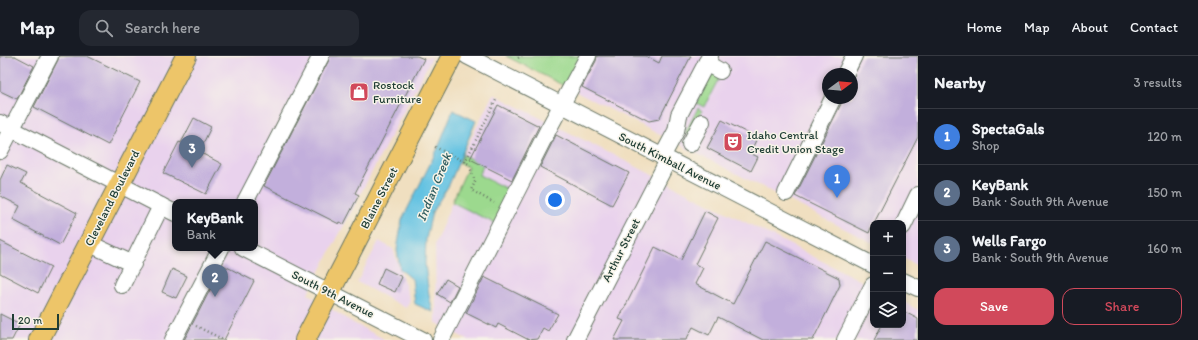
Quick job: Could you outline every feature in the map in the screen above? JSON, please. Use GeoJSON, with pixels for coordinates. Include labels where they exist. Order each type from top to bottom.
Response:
{"type":"FeatureCollection","features":[{"type":"Feature","properties":{"kind":"main road","name":"Cleveland Boulevard"},"geometry":{"type":"LineString","coordinates":[[39,340],[118,184],[186,56]]}},
{"type":"Feature","properties":{"kind":"main road","name":"Blaine Street"},"geometry":{"type":"LineString","coordinates":[[305,340],[452,56]]}},
{"type":"Feature","properties":{"kind":"street"},"geometry":{"type":"LineString","coordinates":[[0,151],[6,126],[50,56]]}},
{"type":"Feature","properties":{"kind":"street"},"geometry":{"type":"LineString","coordinates":[[247,199],[321,56]]}},
{"type":"Feature","properties":{"kind":"street","name":"South Kimball Avenue"},"geometry":{"type":"LineString","coordinates":[[467,56],[870,263]]}},
{"type":"Feature","properties":{"kind":"street"},"geometry":{"type":"LineString","coordinates":[[441,340],[588,56]]}},
{"type":"Feature","properties":{"kind":"street"},"geometry":{"type":"LineString","coordinates":[[848,68],[854,56]]}},
{"type":"Feature","properties":{"kind":"street","name":"Arthur Street"},"geometry":{"type":"LineString","coordinates":[[575,340],[665,158],[676,130],[679,115],[712,63]]}},
{"type":"Feature","properties":{"kind":"street"},"geometry":{"type":"LineString","coordinates":[[786,193],[830,104]]}},
{"type":"Feature","properties":{"kind":"street"},"geometry":{"type":"LineString","coordinates":[[690,144],[702,122]]}},
{"type":"Feature","properties":{"kind":"street"},"geometry":{"type":"LineString","coordinates":[[6,126],[168,210],[133,264],[122,285]]}},
{"type":"Feature","properties":{"kind":"street"},"geometry":{"type":"LineString","coordinates":[[906,220],[918,196]]}},
{"type":"Feature","properties":{"kind":"street"},"geometry":{"type":"LineString","coordinates":[[88,243],[133,264]]}},
{"type":"Feature","properties":{"kind":"street"},"geometry":{"type":"LineString","coordinates":[[173,340],[219,251]]}},
{"type":"Feature","properties":{"kind":"street","name":"South 9th Avenue"},"geometry":{"type":"LineString","coordinates":[[249,251],[423,340]]}},
{"type":"Feature","properties":{"kind":"street"},"geometry":{"type":"LineString","coordinates":[[906,282],[918,288]]}},
{"type":"Feature","properties":{"kind":"street"},"geometry":{"type":"LineString","coordinates":[[844,340],[870,291]]}},
{"type":"Feature","properties":{"kind":"path"},"geometry":{"type":"LineString","coordinates":[[518,58],[522,56]]}},
{"type":"Feature","properties":{"kind":"path"},"geometry":{"type":"LineString","coordinates":[[465,162],[496,100]]}},
{"type":"Feature","properties":{"kind":"path"},"geometry":{"type":"LineString","coordinates":[[435,147],[469,164],[474,182],[470,190],[507,210]]}},
{"type":"Feature","properties":{"kind":"path"},"geometry":{"type":"LineString","coordinates":[[184,319],[224,340]]}},
{"type":"Feature","properties":{"kind":"shaded area"},"geometry":{"type":"Polygon","coordinates":[[[0,56],[432,57],[308,294],[353,323],[386,340],[0,340],[0,56]]]}},
{"type":"Feature","properties":{"kind":"shaded area"},"geometry":{"type":"Polygon","coordinates":[[[591,56],[918,56],[918,266],[906,260],[906,220],[870,220],[870,241],[572,90],[591,56]]]}},
{"type":"Feature","properties":{"kind":"shaded area"},"geometry":{"type":"Polygon","coordinates":[[[493,94],[870,285],[870,328],[906,328],[906,304],[918,310],[918,340],[468,340],[436,323],[435,244],[452,202],[496,223],[512,191],[478,175],[483,165],[463,155],[493,94]]]}},
{"type":"Feature","properties":{"kind":"shaded area"},"geometry":{"type":"Polygon","coordinates":[[[379,241],[393,249],[410,300],[406,308],[357,282],[379,241]]]}},
{"type":"Feature","properties":{"kind":"green space"},"geometry":{"type":"Polygon","coordinates":[[[506,56],[591,56],[572,90],[506,56]]]}},
{"type":"Feature","properties":{"kind":"green space"},"geometry":{"type":"Polygon","coordinates":[[[712,72],[720,76],[704,107],[696,103],[712,72]]]}},
{"type":"Feature","properties":{"kind":"green space"},"geometry":{"type":"Polygon","coordinates":[[[698,108],[702,111],[690,135],[685,133],[698,108]]]}},
{"type":"Feature","properties":{"kind":"green space"},"geometry":{"type":"Polygon","coordinates":[[[463,155],[483,165],[479,175],[513,192],[496,224],[452,202],[468,167],[460,163],[463,155]]]}},
{"type":"Feature","properties":{"kind":"water","name":"Indian Creek"},"geometry":{"type":"Polygon","coordinates":[[[453,110],[476,121],[449,185],[432,212],[426,239],[425,264],[433,312],[415,304],[412,279],[400,269],[397,250],[402,220],[437,150],[453,110]]]}},
{"type":"Feature","properties":{"kind":"building"},"geometry":{"type":"Polygon","coordinates":[[[0,56],[15,56],[34,66],[17,99],[0,91],[0,56]]]}},
{"type":"Feature","properties":{"kind":"building"},"geometry":{"type":"Polygon","coordinates":[[[59,56],[87,56],[140,82],[108,145],[34,107],[59,56]]]}},
{"type":"Feature","properties":{"kind":"building"},"geometry":{"type":"Polygon","coordinates":[[[330,56],[417,56],[424,59],[355,193],[359,195],[344,224],[340,222],[339,224],[264,186],[330,56]]]}},
{"type":"Feature","properties":{"kind":"building"},"geometry":{"type":"Polygon","coordinates":[[[597,56],[646,56],[659,63],[662,56],[691,56],[659,119],[649,121],[582,87],[596,61],[597,56]]]}},
{"type":"Feature","properties":{"kind":"building"},"geometry":{"type":"Polygon","coordinates":[[[863,56],[918,56],[918,137],[876,220],[870,220],[869,233],[795,196],[841,104],[858,104],[858,68],[863,56]]]}},
{"type":"Feature","properties":{"kind":"building"},"geometry":{"type":"Polygon","coordinates":[[[498,105],[539,126],[512,180],[470,159],[498,105]]]}},
{"type":"Feature","properties":{"kind":"building"},"geometry":{"type":"Polygon","coordinates":[[[194,118],[211,127],[199,152],[222,164],[206,194],[163,173],[179,142],[181,143],[194,118]]]}},
{"type":"Feature","properties":{"kind":"building","name":"Idaho Central Credit Union Stage"},"geometry":{"type":"Polygon","coordinates":[[[722,120],[757,138],[750,153],[758,157],[751,171],[707,148],[722,120]]]}},
{"type":"Feature","properties":{"kind":"building"},"geometry":{"type":"Polygon","coordinates":[[[556,135],[629,173],[612,205],[540,167],[556,135]]]}},
{"type":"Feature","properties":{"kind":"building"},"geometry":{"type":"Polygon","coordinates":[[[7,165],[26,174],[21,183],[77,213],[60,245],[13,220],[20,206],[0,196],[0,180],[7,165]]]}},
{"type":"Feature","properties":{"kind":"building"},"geometry":{"type":"Polygon","coordinates":[[[705,211],[718,218],[695,264],[703,268],[695,284],[733,304],[765,241],[839,278],[840,285],[813,340],[763,340],[718,317],[709,335],[693,327],[686,340],[614,340],[624,321],[619,319],[655,247],[681,260],[705,211]]]}},
{"type":"Feature","properties":{"kind":"building"},"geometry":{"type":"Polygon","coordinates":[[[0,241],[51,267],[38,293],[0,273],[0,241]]]}},
{"type":"Feature","properties":{"kind":"building"},"geometry":{"type":"Polygon","coordinates":[[[223,265],[254,281],[224,340],[184,340],[223,265]]]}},
{"type":"Feature","properties":{"kind":"building"},"geometry":{"type":"Polygon","coordinates":[[[384,268],[402,277],[395,292],[377,284],[384,268]]]}},
{"type":"Feature","properties":{"kind":"building"},"geometry":{"type":"Polygon","coordinates":[[[172,269],[187,276],[176,298],[162,292],[172,269]]]}},
{"type":"Feature","properties":{"kind":"building"},"geometry":{"type":"Polygon","coordinates":[[[484,277],[558,314],[548,331],[543,328],[537,339],[529,340],[498,324],[496,328],[466,313],[484,277]]]}},
{"type":"Feature","properties":{"kind":"building"},"geometry":{"type":"Polygon","coordinates":[[[446,279],[458,286],[450,302],[437,294],[446,279]]]}},
{"type":"Feature","properties":{"kind":"building"},"geometry":{"type":"Polygon","coordinates":[[[906,313],[918,319],[918,340],[874,340],[880,328],[906,328],[906,313]]]}},
{"type":"Feature","properties":{"kind":"building"},"geometry":{"type":"Polygon","coordinates":[[[0,314],[20,324],[12,340],[0,340],[0,314]]]}},
{"type":"Feature","properties":{"kind":"place","name":"Rostock Furniture"},"geometry":{"type":"Point","coordinates":[359,92]}},
{"type":"Feature","properties":{"kind":"place","name":"Idaho Central Credit Union Stage"},"geometry":{"type":"Point","coordinates":[733,142]}},
{"type":"Feature","properties":{"kind":"place","name":"Wells Fargo"},"geometry":{"type":"Point","coordinates":[192,168]}},
{"type":"Feature","properties":{"kind":"place","name":"SpectaGals"},"geometry":{"type":"Point","coordinates":[837,198]}},
{"type":"Feature","properties":{"kind":"place","name":"KeyBank"},"geometry":{"type":"Point","coordinates":[215,297]}}]}
